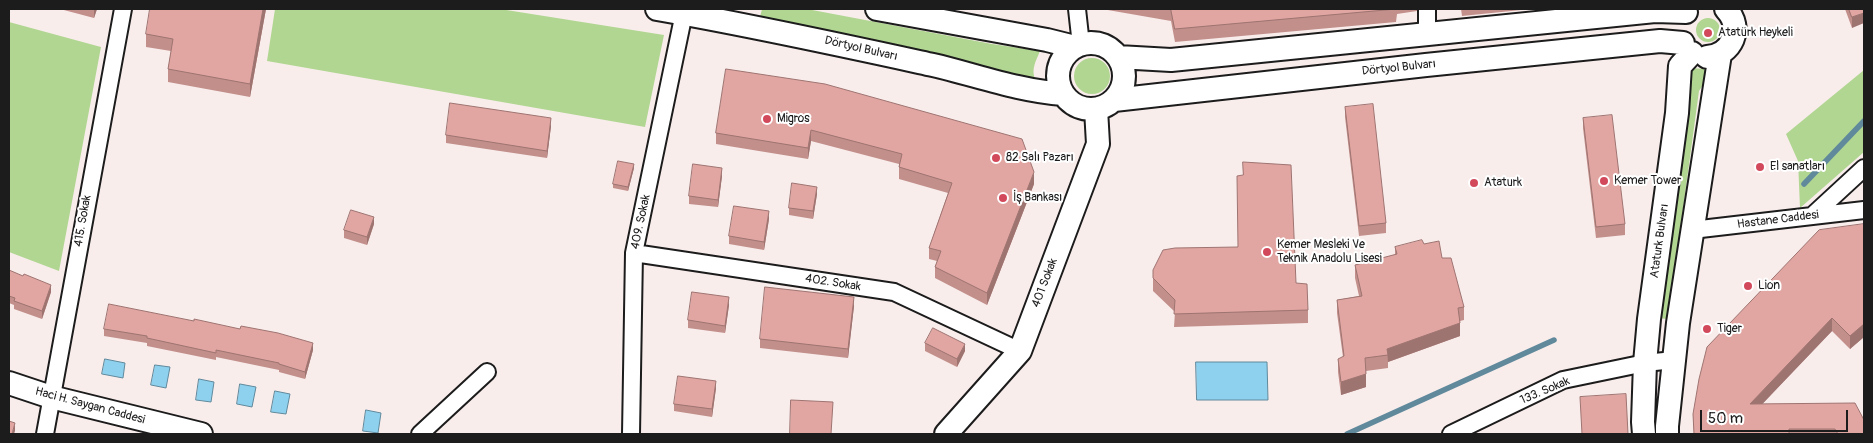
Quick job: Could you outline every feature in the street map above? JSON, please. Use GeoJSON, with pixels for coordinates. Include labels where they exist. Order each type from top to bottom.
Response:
{"type":"FeatureCollection","features":[{"type":"Feature","properties":{"kind":"main road","name":"Dörtyol Bulvarı"},"geometry":{"type":"LineString","coordinates":[[657,9],[799,35],[1041,92],[1063,94]]}},
{"type":"Feature","properties":{"kind":"main road"},"geometry":{"type":"LineString","coordinates":[[876,9],[1078,46],[1096,44],[1103,46],[1111,50],[1118,57],[1124,70],[1124,83],[1120,92],[1105,104],[1088,109],[1078,107],[1063,94],[1058,76],[1060,65],[1066,54],[1078,46]]}},
{"type":"Feature","properties":{"kind":"main road"},"geometry":{"type":"LineString","coordinates":[[1118,57],[1171,60],[1656,11],[1687,10],[1680,24],[1681,37],[1688,48]]}},
{"type":"Feature","properties":{"kind":"main road"},"geometry":{"type":"LineString","coordinates":[[1667,434],[1674,360],[1692,230],[1720,54],[1732,42],[1735,33],[1732,11]]}},
{"type":"Feature","properties":{"kind":"main road","name":"Dörtyol Bulvarı"},"geometry":{"type":"LineString","coordinates":[[1105,104],[1378,70],[1660,41],[1688,48],[1706,57],[1720,54]]}},
{"type":"Feature","properties":{"kind":"main road","name":"Ataturk Bulvarı"},"geometry":{"type":"LineString","coordinates":[[1644,434],[1645,363],[1649,319],[1677,113],[1680,66],[1688,48]]}},
{"type":"Feature","properties":{"kind":"main road","name":"401 Sokak"},"geometry":{"type":"LineString","coordinates":[[946,434],[1020,352],[1098,144],[1105,104]]}},
{"type":"Feature","properties":{"kind":"main road","name":"Haci H. Saygan Caddesi"},"geometry":{"type":"LineString","coordinates":[[9,383],[51,397],[202,434]]}},
{"type":"Feature","properties":{"kind":"street","name":"415. Sokak"},"geometry":{"type":"LineString","coordinates":[[44,434],[123,9]]}},
{"type":"Feature","properties":{"kind":"street"},"geometry":{"type":"LineString","coordinates":[[1077,9],[1078,46]]}},
{"type":"Feature","properties":{"kind":"street"},"geometry":{"type":"LineString","coordinates":[[1427,9],[1427,35]]}},
{"type":"Feature","properties":{"kind":"street","name":"409. Sokak"},"geometry":{"type":"LineString","coordinates":[[631,434],[634,253],[684,14]]}},
{"type":"Feature","properties":{"kind":"street"},"geometry":{"type":"LineString","coordinates":[[1812,216],[1864,168]]}},
{"type":"Feature","properties":{"kind":"street","name":"Hastane Caddesi"},"geometry":{"type":"LineString","coordinates":[[1692,230],[1864,210]]}},
{"type":"Feature","properties":{"kind":"street","name":"402. Sokak"},"geometry":{"type":"LineString","coordinates":[[634,253],[894,292],[1020,352]]}},
{"type":"Feature","properties":{"kind":"street","name":"133. Sokak"},"geometry":{"type":"LineString","coordinates":[[1451,434],[1563,380],[1645,363],[1674,360]]}},
{"type":"Feature","properties":{"kind":"street"},"geometry":{"type":"LineString","coordinates":[[420,434],[487,372]]}},
{"type":"Feature","properties":{"kind":"green space"},"geometry":{"type":"Polygon","coordinates":[[[275,9],[500,9],[664,35],[645,127],[267,61],[275,9]]]}},
{"type":"Feature","properties":{"kind":"green space"},"geometry":{"type":"Polygon","coordinates":[[[762,9],[807,9],[992,44],[1040,51],[1034,68],[1035,79],[760,17],[762,9]]]}},
{"type":"Feature","properties":{"kind":"green space"},"geometry":{"type":"Polygon","coordinates":[[[1708,18],[1716,22],[1720,30],[1716,38],[1708,42],[1700,38],[1696,30],[1700,22],[1708,18]]]}},
{"type":"Feature","properties":{"kind":"green space"},"geometry":{"type":"Polygon","coordinates":[[[9,22],[101,47],[59,271],[9,252],[9,22]]]}},
{"type":"Feature","properties":{"kind":"green space"},"geometry":{"type":"Polygon","coordinates":[[[1092,58],[1105,63],[1110,76],[1105,89],[1092,94],[1079,89],[1074,76],[1079,63],[1092,58]]]}},
{"type":"Feature","properties":{"kind":"green space"},"geometry":{"type":"Polygon","coordinates":[[[1690,68],[1706,69],[1703,85],[1699,91],[1668,319],[1657,318],[1690,68]]]}},
{"type":"Feature","properties":{"kind":"green space"},"geometry":{"type":"Polygon","coordinates":[[[1864,70],[1864,152],[1800,208],[1798,161],[1786,134],[1864,70]]]}},
{"type":"Feature","properties":{"kind":"water"},"geometry":{"type":"Polygon","coordinates":[[[105,359],[125,363],[123,378],[102,374],[105,359]]]}},
{"type":"Feature","properties":{"kind":"water"},"geometry":{"type":"Polygon","coordinates":[[[1196,362],[1267,362],[1268,400],[1197,400],[1196,362]]]}},
{"type":"Feature","properties":{"kind":"water"},"geometry":{"type":"Polygon","coordinates":[[[155,365],[170,367],[166,388],[151,385],[155,365]]]}},
{"type":"Feature","properties":{"kind":"water"},"geometry":{"type":"Polygon","coordinates":[[[199,379],[214,382],[211,402],[196,400],[199,379]]]}},
{"type":"Feature","properties":{"kind":"water"},"geometry":{"type":"Polygon","coordinates":[[[240,384],[256,387],[252,407],[237,404],[240,384]]]}},
{"type":"Feature","properties":{"kind":"water"},"geometry":{"type":"Polygon","coordinates":[[[275,391],[290,394],[286,414],[271,412],[275,391]]]}},
{"type":"Feature","properties":{"kind":"water"},"geometry":{"type":"Polygon","coordinates":[[[366,410],[381,413],[378,433],[363,431],[366,410]]]}},
{"type":"Feature","properties":{"kind":"building"},"geometry":{"type":"Polygon","coordinates":[[[150,9],[263,9],[250,84],[168,69],[173,39],[146,34],[150,9]]]}},
{"type":"Feature","properties":{"kind":"building"},"geometry":{"type":"Polygon","coordinates":[[[1171,9],[1396,9],[1175,29],[1171,9]]]}},
{"type":"Feature","properties":{"kind":"building"},"geometry":{"type":"Polygon","coordinates":[[[1849,9],[1864,9],[1864,13],[1852,17],[1849,9]]]}},
{"type":"Feature","properties":{"kind":"building"},"geometry":{"type":"Polygon","coordinates":[[[726,69],[825,84],[1022,139],[1034,172],[987,293],[935,267],[941,251],[929,248],[952,183],[899,167],[902,154],[811,130],[808,148],[716,133],[726,69]]]}},
{"type":"Feature","properties":{"kind":"building"},"geometry":{"type":"Polygon","coordinates":[[[450,103],[551,118],[547,151],[446,135],[450,103]]]}},
{"type":"Feature","properties":{"kind":"building"},"geometry":{"type":"Polygon","coordinates":[[[1373,104],[1386,223],[1359,226],[1345,107],[1373,104]]]}},
{"type":"Feature","properties":{"kind":"building","name":"Kemer Tower"},"geometry":{"type":"Polygon","coordinates":[[[1612,115],[1625,224],[1596,227],[1583,118],[1612,115]]]}},
{"type":"Feature","properties":{"kind":"building"},"geometry":{"type":"Polygon","coordinates":[[[618,161],[634,164],[628,187],[613,184],[618,161]]]}},
{"type":"Feature","properties":{"kind":"building","name":"Kemer Mesleki Ve Teknik Anadolu Lisesi"},"geometry":{"type":"Polygon","coordinates":[[[1243,162],[1291,165],[1296,283],[1307,284],[1308,310],[1174,314],[1175,300],[1153,278],[1153,270],[1163,250],[1175,248],[1238,247],[1237,176],[1243,175],[1243,162]]]}},
{"type":"Feature","properties":{"kind":"building"},"geometry":{"type":"Polygon","coordinates":[[[693,164],[722,168],[718,200],[689,196],[693,164]]]}},
{"type":"Feature","properties":{"kind":"building"},"geometry":{"type":"Polygon","coordinates":[[[792,183],[817,187],[813,211],[789,208],[792,183]]]}},
{"type":"Feature","properties":{"kind":"building"},"geometry":{"type":"Polygon","coordinates":[[[734,206],[769,211],[764,242],[729,236],[734,206]]]}},
{"type":"Feature","properties":{"kind":"building"},"geometry":{"type":"Polygon","coordinates":[[[351,210],[374,217],[367,237],[344,230],[351,210]]]}},
{"type":"Feature","properties":{"kind":"building"},"geometry":{"type":"Polygon","coordinates":[[[1864,224],[1864,324],[1850,336],[1832,318],[1750,404],[1855,403],[1864,420],[1864,434],[1838,434],[1835,429],[1789,429],[1789,434],[1694,434],[1693,414],[1707,347],[1819,230],[1864,224]]]}},
{"type":"Feature","properties":{"kind":"building"},"geometry":{"type":"Polygon","coordinates":[[[1422,240],[1424,244],[1439,241],[1442,258],[1451,258],[1464,307],[1458,308],[1460,323],[1387,349],[1388,355],[1365,358],[1366,374],[1341,382],[1338,359],[1344,356],[1337,300],[1362,296],[1355,265],[1397,254],[1395,247],[1422,240]]]}},
{"type":"Feature","properties":{"kind":"building"},"geometry":{"type":"Polygon","coordinates":[[[9,270],[51,285],[42,311],[14,301],[15,298],[9,296],[9,270]]]}},
{"type":"Feature","properties":{"kind":"building"},"geometry":{"type":"Polygon","coordinates":[[[765,287],[854,297],[848,349],[760,339],[765,287]]]}},
{"type":"Feature","properties":{"kind":"building"},"geometry":{"type":"Polygon","coordinates":[[[692,292],[729,297],[725,326],[688,320],[692,292]]]}},
{"type":"Feature","properties":{"kind":"building"},"geometry":{"type":"Polygon","coordinates":[[[109,304],[240,329],[241,326],[278,333],[313,343],[305,372],[279,363],[216,350],[216,353],[147,338],[147,336],[104,329],[109,304]]]}},
{"type":"Feature","properties":{"kind":"building"},"geometry":{"type":"Polygon","coordinates":[[[933,328],[965,344],[957,359],[925,343],[933,328]]]}},
{"type":"Feature","properties":{"kind":"building"},"geometry":{"type":"Polygon","coordinates":[[[678,376],[716,381],[712,409],[674,404],[678,376]]]}},
{"type":"Feature","properties":{"kind":"building"},"geometry":{"type":"Polygon","coordinates":[[[1626,394],[1628,434],[1582,434],[1580,397],[1626,394]]]}},
{"type":"Feature","properties":{"kind":"building"},"geometry":{"type":"Polygon","coordinates":[[[791,400],[833,402],[831,434],[790,434],[791,400]]]}},
{"type":"Feature","properties":{"kind":"building"},"geometry":{"type":"Polygon","coordinates":[[[9,421],[15,423],[12,434],[9,434],[9,421]]]}},
{"type":"Feature","properties":{"kind":"waterway"},"geometry":{"type":"LineString","coordinates":[[1804,184],[1864,121]]}},
{"type":"Feature","properties":{"kind":"waterway"},"geometry":{"type":"LineString","coordinates":[[1347,434],[1554,340]]}},
{"type":"Feature","properties":{"kind":"place","name":"Atatürk Heykeli"},"geometry":{"type":"Point","coordinates":[1708,33]}},
{"type":"Feature","properties":{"kind":"place","name":"Migros"},"geometry":{"type":"Point","coordinates":[767,119]}},
{"type":"Feature","properties":{"kind":"place","name":"82 Salı Pazarı"},"geometry":{"type":"Point","coordinates":[996,158]}},
{"type":"Feature","properties":{"kind":"place","name":"El sanatları"},"geometry":{"type":"Point","coordinates":[1760,167]}},
{"type":"Feature","properties":{"kind":"place","name":"Kemer Tower"},"geometry":{"type":"Point","coordinates":[1604,181]}},
{"type":"Feature","properties":{"kind":"place","name":"Ataturk"},"geometry":{"type":"Point","coordinates":[1474,183]}},
{"type":"Feature","properties":{"kind":"place","name":"İş Bankası"},"geometry":{"type":"Point","coordinates":[1003,198]}},
{"type":"Feature","properties":{"kind":"place","name":"Kemer Mesleki Ve Teknik Anadolu Lisesi"},"geometry":{"type":"Point","coordinates":[1267,252]}},
{"type":"Feature","properties":{"kind":"place","name":"Lion"},"geometry":{"type":"Point","coordinates":[1748,286]}},
{"type":"Feature","properties":{"kind":"place","name":"Tiger"},"geometry":{"type":"Point","coordinates":[1707,329]}}]}
